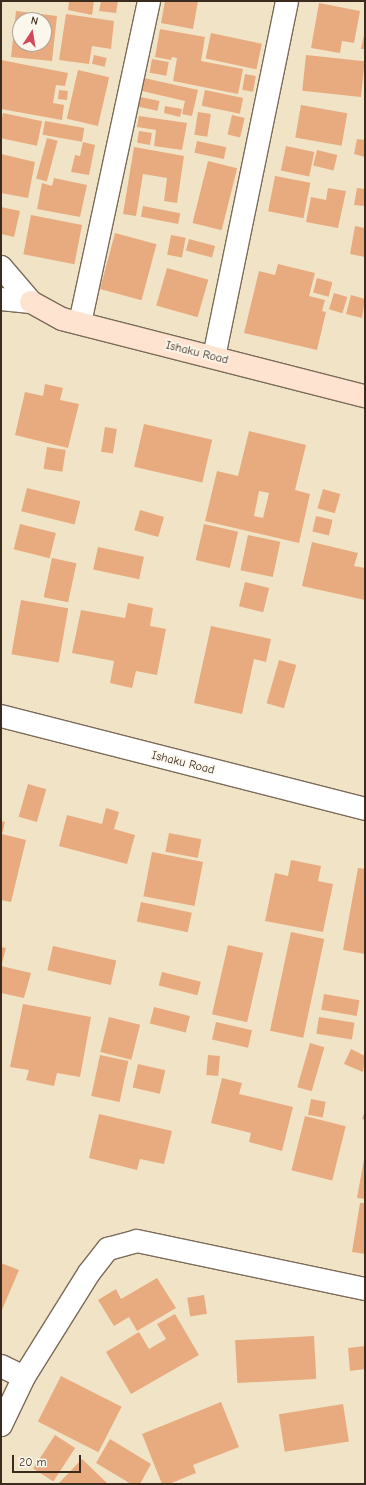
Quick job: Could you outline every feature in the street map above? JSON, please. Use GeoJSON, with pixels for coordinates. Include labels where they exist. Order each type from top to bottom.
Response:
{"type":"FeatureCollection","features":[{"type":"Feature","properties":{"kind":"street"},"geometry":{"type":"LineString","coordinates":[[80,323],[149,1]]}},
{"type":"Feature","properties":{"kind":"street"},"geometry":{"type":"LineString","coordinates":[[214,357],[287,1]]}},
{"type":"Feature","properties":{"kind":"street"},"geometry":{"type":"LineString","coordinates":[[1,267],[31,302]]}},
{"type":"Feature","properties":{"kind":"street"},"geometry":{"type":"LineString","coordinates":[[1,299],[31,302]]}},
{"type":"Feature","properties":{"kind":"street","name":"Ishaku Road"},"geometry":{"type":"LineString","coordinates":[[31,302],[62,319],[365,396]]}},
{"type":"Feature","properties":{"kind":"street","name":"Ishaku Road"},"geometry":{"type":"LineString","coordinates":[[1,716],[365,809]]}},
{"type":"Feature","properties":{"kind":"street"},"geometry":{"type":"LineString","coordinates":[[1,1425],[24,1377],[88,1273],[108,1249],[137,1241],[365,1289]]}},
{"type":"Feature","properties":{"kind":"street"},"geometry":{"type":"LineString","coordinates":[[1,1366],[24,1377]]}},
{"type":"Feature","properties":{"kind":"building"},"geometry":{"type":"Polygon","coordinates":[[[69,1],[94,1],[92,15],[68,10],[69,1]]]}},
{"type":"Feature","properties":{"kind":"building"},"geometry":{"type":"Polygon","coordinates":[[[101,1],[118,1],[116,13],[99,11],[101,1]]]}},
{"type":"Feature","properties":{"kind":"building"},"geometry":{"type":"Polygon","coordinates":[[[165,1],[198,1],[193,29],[161,23],[165,1]]]}},
{"type":"Feature","properties":{"kind":"building"},"geometry":{"type":"Polygon","coordinates":[[[319,3],[360,11],[354,43],[342,41],[340,53],[311,48],[319,3]]]}},
{"type":"Feature","properties":{"kind":"building"},"geometry":{"type":"Polygon","coordinates":[[[66,14],[114,21],[111,49],[92,46],[89,64],[59,60],[66,14]]]}},
{"type":"Feature","properties":{"kind":"building"},"geometry":{"type":"Polygon","coordinates":[[[52,15],[57,16],[52,61],[11,57],[12,48],[12,52],[52,52],[52,15]]]}},
{"type":"Feature","properties":{"kind":"building"},"geometry":{"type":"Polygon","coordinates":[[[160,29],[205,37],[201,61],[243,69],[238,94],[173,81],[177,58],[172,57],[171,60],[155,57],[160,29]]]}},
{"type":"Feature","properties":{"kind":"building"},"geometry":{"type":"Polygon","coordinates":[[[365,30],[365,49],[361,49],[365,30]]]}},
{"type":"Feature","properties":{"kind":"building"},"geometry":{"type":"Polygon","coordinates":[[[211,33],[262,44],[256,69],[206,58],[211,33]]]}},
{"type":"Feature","properties":{"kind":"building"},"geometry":{"type":"Polygon","coordinates":[[[94,55],[107,58],[105,67],[92,64],[94,55]]]}},
{"type":"Feature","properties":{"kind":"building"},"geometry":{"type":"Polygon","coordinates":[[[306,55],[365,61],[361,97],[302,91],[306,55]]]}},
{"type":"Feature","properties":{"kind":"building"},"geometry":{"type":"Polygon","coordinates":[[[152,59],[169,62],[166,76],[150,73],[152,59]]]}},
{"type":"Feature","properties":{"kind":"building"},"geometry":{"type":"Polygon","coordinates":[[[1,60],[68,73],[65,86],[56,85],[53,103],[64,105],[62,120],[1,109],[1,60]]]}},
{"type":"Feature","properties":{"kind":"building"},"geometry":{"type":"Polygon","coordinates":[[[78,70],[109,77],[98,126],[67,119],[78,70]]]}},
{"type":"Feature","properties":{"kind":"building"},"geometry":{"type":"Polygon","coordinates":[[[245,74],[256,76],[253,92],[242,90],[245,74]]]}},
{"type":"Feature","properties":{"kind":"building"},"geometry":{"type":"Polygon","coordinates":[[[144,78],[198,90],[192,116],[182,114],[185,101],[142,91],[144,78]]]}},
{"type":"Feature","properties":{"kind":"building"},"geometry":{"type":"Polygon","coordinates":[[[59,90],[68,91],[67,100],[58,99],[59,90]]]}},
{"type":"Feature","properties":{"kind":"building"},"geometry":{"type":"Polygon","coordinates":[[[205,90],[243,98],[240,114],[202,106],[205,90]]]}},
{"type":"Feature","properties":{"kind":"building"},"geometry":{"type":"Polygon","coordinates":[[[136,96],[159,101],[157,111],[134,106],[136,96]]]}},
{"type":"Feature","properties":{"kind":"building"},"geometry":{"type":"Polygon","coordinates":[[[301,105],[347,113],[342,146],[295,137],[301,105]]]}},
{"type":"Feature","properties":{"kind":"building"},"geometry":{"type":"Polygon","coordinates":[[[165,106],[182,109],[180,117],[164,113],[165,106]]]}},
{"type":"Feature","properties":{"kind":"building"},"geometry":{"type":"Polygon","coordinates":[[[198,112],[211,114],[207,137],[194,135],[198,112]]]}},
{"type":"Feature","properties":{"kind":"building"},"geometry":{"type":"Polygon","coordinates":[[[3,113],[42,121],[37,146],[1,138],[1,122],[3,113]]]}},
{"type":"Feature","properties":{"kind":"building"},"geometry":{"type":"Polygon","coordinates":[[[232,115],[245,118],[240,137],[228,134],[232,115]]]}},
{"type":"Feature","properties":{"kind":"building"},"geometry":{"type":"Polygon","coordinates":[[[139,116],[187,123],[182,150],[154,146],[156,130],[137,127],[139,116]]]}},
{"type":"Feature","properties":{"kind":"building"},"geometry":{"type":"Polygon","coordinates":[[[45,121],[84,128],[82,142],[43,135],[45,121]]]}},
{"type":"Feature","properties":{"kind":"building"},"geometry":{"type":"Polygon","coordinates":[[[139,131],[152,133],[150,145],[137,143],[139,131]]]}},
{"type":"Feature","properties":{"kind":"building"},"geometry":{"type":"Polygon","coordinates":[[[47,138],[58,141],[47,181],[36,179],[47,138]]]}},
{"type":"Feature","properties":{"kind":"building"},"geometry":{"type":"Polygon","coordinates":[[[357,139],[365,140],[365,157],[354,154],[357,139]]]}},
{"type":"Feature","properties":{"kind":"building"},"geometry":{"type":"Polygon","coordinates":[[[197,141],[226,147],[224,159],[195,153],[197,141]]]}},
{"type":"Feature","properties":{"kind":"building"},"geometry":{"type":"Polygon","coordinates":[[[83,142],[95,145],[89,175],[71,172],[75,155],[80,156],[83,142]]]}},
{"type":"Feature","properties":{"kind":"building"},"geometry":{"type":"Polygon","coordinates":[[[286,146],[314,152],[309,176],[281,170],[286,146]]]}},
{"type":"Feature","properties":{"kind":"building"},"geometry":{"type":"Polygon","coordinates":[[[134,147],[184,156],[177,203],[164,201],[167,178],[143,174],[136,216],[123,214],[134,147]]]}},
{"type":"Feature","properties":{"kind":"building"},"geometry":{"type":"Polygon","coordinates":[[[317,150],[337,155],[334,171],[313,166],[317,150]]]}},
{"type":"Feature","properties":{"kind":"building"},"geometry":{"type":"Polygon","coordinates":[[[1,154],[35,162],[28,198],[1,193],[1,154]]]}},
{"type":"Feature","properties":{"kind":"building"},"geometry":{"type":"Polygon","coordinates":[[[208,161],[237,168],[222,230],[193,223],[208,161]]]}},
{"type":"Feature","properties":{"kind":"building"},"geometry":{"type":"Polygon","coordinates":[[[275,176],[310,183],[303,218],[268,211],[275,176]]]}},
{"type":"Feature","properties":{"kind":"building"},"geometry":{"type":"Polygon","coordinates":[[[54,178],[87,185],[80,217],[37,209],[42,183],[52,186],[54,178]]]}},
{"type":"Feature","properties":{"kind":"building"},"geometry":{"type":"Polygon","coordinates":[[[328,188],[346,191],[338,228],[306,222],[311,197],[326,200],[328,188]]]}},
{"type":"Feature","properties":{"kind":"building"},"geometry":{"type":"Polygon","coordinates":[[[357,188],[365,189],[365,206],[354,205],[357,188]]]}},
{"type":"Feature","properties":{"kind":"building"},"geometry":{"type":"Polygon","coordinates":[[[143,206],[180,213],[178,224],[141,217],[143,206]]]}},
{"type":"Feature","properties":{"kind":"building"},"geometry":{"type":"Polygon","coordinates":[[[1,207],[20,211],[14,237],[1,234],[1,207]]]}},
{"type":"Feature","properties":{"kind":"building"},"geometry":{"type":"Polygon","coordinates":[[[31,215],[82,225],[74,264],[23,254],[31,215]]]}},
{"type":"Feature","properties":{"kind":"building"},"geometry":{"type":"Polygon","coordinates":[[[355,226],[365,228],[365,257],[350,254],[355,226]]]}},
{"type":"Feature","properties":{"kind":"building"},"geometry":{"type":"Polygon","coordinates":[[[115,233],[157,244],[142,300],[100,289],[115,233]]]}},
{"type":"Feature","properties":{"kind":"building"},"geometry":{"type":"Polygon","coordinates":[[[171,235],[186,238],[182,257],[167,255],[171,235]]]}},
{"type":"Feature","properties":{"kind":"building"},"geometry":{"type":"Polygon","coordinates":[[[189,239],[215,246],[212,258],[186,251],[189,239]]]}},
{"type":"Feature","properties":{"kind":"building"},"geometry":{"type":"Polygon","coordinates":[[[278,264],[315,273],[309,296],[325,300],[322,311],[326,312],[317,350],[244,333],[259,271],[275,275],[278,264]]]}},
{"type":"Feature","properties":{"kind":"building"},"geometry":{"type":"Polygon","coordinates":[[[167,268],[208,280],[198,317],[156,305],[167,268]]]}},
{"type":"Feature","properties":{"kind":"building"},"geometry":{"type":"Polygon","coordinates":[[[317,278],[332,282],[329,297],[313,292],[317,278]]]}},
{"type":"Feature","properties":{"kind":"building"},"geometry":{"type":"Polygon","coordinates":[[[334,293],[347,297],[342,313],[329,309],[334,293]]]}},
{"type":"Feature","properties":{"kind":"building"},"geometry":{"type":"Polygon","coordinates":[[[351,295],[365,299],[362,318],[346,314],[351,295]]]}},
{"type":"Feature","properties":{"kind":"building"},"geometry":{"type":"Polygon","coordinates":[[[45,384],[63,388],[60,400],[79,404],[68,448],[15,435],[25,392],[43,396],[45,384]]]}},
{"type":"Feature","properties":{"kind":"building"},"geometry":{"type":"Polygon","coordinates":[[[144,424],[212,440],[202,483],[134,467],[144,424]]]}},
{"type":"Feature","properties":{"kind":"building"},"geometry":{"type":"Polygon","coordinates":[[[105,427],[117,429],[113,454],[101,452],[105,427]]]}},
{"type":"Feature","properties":{"kind":"building"},"geometry":{"type":"Polygon","coordinates":[[[249,431],[306,445],[295,490],[310,494],[299,543],[205,521],[217,471],[238,476],[249,431]],[[259,491],[254,516],[263,518],[269,493],[259,491]]]}},
{"type":"Feature","properties":{"kind":"building"},"geometry":{"type":"Polygon","coordinates":[[[47,447],[66,450],[62,472],[44,469],[47,447]]]}},
{"type":"Feature","properties":{"kind":"building"},"geometry":{"type":"Polygon","coordinates":[[[27,488],[80,501],[75,525],[21,511],[27,488]]]}},
{"type":"Feature","properties":{"kind":"building"},"geometry":{"type":"Polygon","coordinates":[[[323,489],[340,494],[335,513],[317,508],[323,489]]]}},
{"type":"Feature","properties":{"kind":"building"},"geometry":{"type":"Polygon","coordinates":[[[140,510],[164,517],[158,537],[134,530],[140,510]]]}},
{"type":"Feature","properties":{"kind":"building"},"geometry":{"type":"Polygon","coordinates":[[[316,516],[333,520],[329,535],[312,532],[316,516]]]}},
{"type":"Feature","properties":{"kind":"building"},"geometry":{"type":"Polygon","coordinates":[[[20,524],[56,533],[50,558],[14,549],[20,524]]]}},
{"type":"Feature","properties":{"kind":"building"},"geometry":{"type":"Polygon","coordinates":[[[204,524],[238,532],[230,568],[196,560],[204,524]]]}},
{"type":"Feature","properties":{"kind":"building"},"geometry":{"type":"Polygon","coordinates":[[[248,535],[280,542],[273,577],[241,570],[248,535]]]}},
{"type":"Feature","properties":{"kind":"building"},"geometry":{"type":"Polygon","coordinates":[[[312,542],[358,553],[354,566],[365,568],[365,600],[302,586],[312,542]]]}},
{"type":"Feature","properties":{"kind":"building"},"geometry":{"type":"Polygon","coordinates":[[[98,547],[144,557],[139,579],[93,569],[98,547]]]}},
{"type":"Feature","properties":{"kind":"building"},"geometry":{"type":"Polygon","coordinates":[[[52,558],[76,563],[68,602],[44,597],[52,558]]]}},
{"type":"Feature","properties":{"kind":"building"},"geometry":{"type":"Polygon","coordinates":[[[245,582],[269,588],[263,612],[239,606],[245,582]]]}},
{"type":"Feature","properties":{"kind":"building"},"geometry":{"type":"Polygon","coordinates":[[[21,600],[68,608],[59,662],[11,654],[21,600]]]}},
{"type":"Feature","properties":{"kind":"building"},"geometry":{"type":"Polygon","coordinates":[[[128,603],[153,608],[150,626],[166,629],[157,675],[136,671],[132,688],[110,683],[114,661],[72,653],[81,610],[125,618],[128,603]]]}},
{"type":"Feature","properties":{"kind":"building"},"geometry":{"type":"Polygon","coordinates":[[[211,626],[271,639],[266,662],[254,659],[242,714],[194,703],[211,626]]]}},
{"type":"Feature","properties":{"kind":"building"},"geometry":{"type":"Polygon","coordinates":[[[279,660],[296,665],[284,708],[267,703],[279,660]]]}},
{"type":"Feature","properties":{"kind":"building"},"geometry":{"type":"Polygon","coordinates":[[[28,784],[46,789],[37,822],[19,817],[28,784]]]}},
{"type":"Feature","properties":{"kind":"building"},"geometry":{"type":"Polygon","coordinates":[[[106,808],[119,812],[114,829],[135,835],[127,864],[59,846],[67,815],[102,824],[106,808]]]}},
{"type":"Feature","properties":{"kind":"building"},"geometry":{"type":"Polygon","coordinates":[[[1,821],[5,822],[2,834],[26,840],[11,902],[1,900],[1,821]]]}},
{"type":"Feature","properties":{"kind":"building"},"geometry":{"type":"Polygon","coordinates":[[[169,833],[201,839],[198,858],[165,852],[169,833]]]}},
{"type":"Feature","properties":{"kind":"building"},"geometry":{"type":"Polygon","coordinates":[[[152,852],[203,862],[194,906],[143,896],[152,852]]]}},
{"type":"Feature","properties":{"kind":"building"},"geometry":{"type":"Polygon","coordinates":[[[291,860],[321,866],[318,881],[333,884],[323,932],[265,921],[275,873],[288,876],[291,860]]]}},
{"type":"Feature","properties":{"kind":"building"},"geometry":{"type":"Polygon","coordinates":[[[358,868],[365,869],[365,954],[343,950],[358,868]]]}},
{"type":"Feature","properties":{"kind":"building"},"geometry":{"type":"Polygon","coordinates":[[[141,902],[192,913],[188,932],[137,922],[141,902]]]}},
{"type":"Feature","properties":{"kind":"building"},"geometry":{"type":"Polygon","coordinates":[[[291,932],[324,939],[303,1038],[270,1031],[291,932]]]}},
{"type":"Feature","properties":{"kind":"building"},"geometry":{"type":"Polygon","coordinates":[[[228,945],[263,953],[247,1022],[212,1014],[228,945]]]}},
{"type":"Feature","properties":{"kind":"building"},"geometry":{"type":"Polygon","coordinates":[[[53,946],[116,961],[111,985],[47,970],[53,946]]]}},
{"type":"Feature","properties":{"kind":"building"},"geometry":{"type":"Polygon","coordinates":[[[1,947],[6,948],[2,963],[1,963],[1,947]]]}},
{"type":"Feature","properties":{"kind":"building"},"geometry":{"type":"Polygon","coordinates":[[[1,966],[31,973],[24,998],[1,993],[1,966]]]}},
{"type":"Feature","properties":{"kind":"building"},"geometry":{"type":"Polygon","coordinates":[[[162,972],[201,982],[197,995],[159,986],[162,972]]]}},
{"type":"Feature","properties":{"kind":"building"},"geometry":{"type":"Polygon","coordinates":[[[324,994],[359,1000],[357,1016],[321,1010],[324,994]]]}},
{"type":"Feature","properties":{"kind":"building"},"geometry":{"type":"Polygon","coordinates":[[[23,1004],[91,1017],[80,1077],[57,1073],[54,1086],[26,1080],[29,1070],[10,1067],[23,1004]]]}},
{"type":"Feature","properties":{"kind":"building"},"geometry":{"type":"Polygon","coordinates":[[[154,1007],[190,1016],[186,1032],[150,1023],[154,1007]]]}},
{"type":"Feature","properties":{"kind":"building"},"geometry":{"type":"Polygon","coordinates":[[[109,1017],[140,1025],[131,1060],[100,1052],[109,1017]]]}},
{"type":"Feature","properties":{"kind":"building"},"geometry":{"type":"Polygon","coordinates":[[[319,1017],[355,1023],[352,1039],[316,1034],[319,1017]]]}},
{"type":"Feature","properties":{"kind":"building"},"geometry":{"type":"Polygon","coordinates":[[[216,1022],[252,1030],[248,1048],[212,1040],[216,1022]]]}},
{"type":"Feature","properties":{"kind":"building"},"geometry":{"type":"Polygon","coordinates":[[[310,1043],[324,1047],[312,1091],[297,1087],[310,1043]]]}},
{"type":"Feature","properties":{"kind":"building"},"geometry":{"type":"Polygon","coordinates":[[[351,1049],[365,1056],[363,1072],[344,1064],[351,1049]]]}},
{"type":"Feature","properties":{"kind":"building"},"geometry":{"type":"Polygon","coordinates":[[[100,1055],[128,1061],[120,1102],[91,1096],[100,1055]]]}},
{"type":"Feature","properties":{"kind":"building"},"geometry":{"type":"Polygon","coordinates":[[[208,1055],[220,1056],[218,1076],[206,1075],[208,1055]]]}},
{"type":"Feature","properties":{"kind":"building"},"geometry":{"type":"Polygon","coordinates":[[[138,1064],[165,1070],[160,1094],[133,1087],[138,1064]]]}},
{"type":"Feature","properties":{"kind":"building"},"geometry":{"type":"Polygon","coordinates":[[[222,1078],[242,1083],[239,1094],[293,1107],[282,1151],[249,1142],[251,1133],[211,1123],[222,1078]]]}},
{"type":"Feature","properties":{"kind":"building"},"geometry":{"type":"Polygon","coordinates":[[[311,1099],[326,1102],[323,1118],[308,1115],[311,1099]]]}},
{"type":"Feature","properties":{"kind":"building"},"geometry":{"type":"Polygon","coordinates":[[[365,1110],[365,1120],[362,1119],[365,1110]]]}},
{"type":"Feature","properties":{"kind":"building"},"geometry":{"type":"Polygon","coordinates":[[[99,1114],[172,1131],[164,1164],[140,1159],[137,1170],[89,1158],[99,1114]]]}},
{"type":"Feature","properties":{"kind":"building"},"geometry":{"type":"Polygon","coordinates":[[[305,1116],[346,1126],[332,1180],[291,1170],[305,1116]]]}},
{"type":"Feature","properties":{"kind":"building"},"geometry":{"type":"Polygon","coordinates":[[[365,1154],[365,1199],[357,1198],[365,1154]]]}},
{"type":"Feature","properties":{"kind":"building"},"geometry":{"type":"Polygon","coordinates":[[[360,1203],[365,1203],[365,1254],[352,1252],[360,1203]]]}},
{"type":"Feature","properties":{"kind":"building"},"geometry":{"type":"Polygon","coordinates":[[[1,1263],[19,1270],[1,1312],[1,1263]]]}},
{"type":"Feature","properties":{"kind":"building"},"geometry":{"type":"Polygon","coordinates":[[[157,1278],[176,1308],[137,1331],[129,1317],[114,1326],[98,1300],[116,1289],[121,1299],[157,1278]]]}},
{"type":"Feature","properties":{"kind":"building"},"geometry":{"type":"Polygon","coordinates":[[[204,1295],[207,1314],[190,1316],[187,1298],[204,1295]]]}},
{"type":"Feature","properties":{"kind":"building"},"geometry":{"type":"Polygon","coordinates":[[[175,1314],[199,1355],[131,1394],[106,1352],[139,1332],[149,1349],[166,1339],[157,1324],[175,1314]]]}},
{"type":"Feature","properties":{"kind":"building"},"geometry":{"type":"Polygon","coordinates":[[[314,1336],[316,1379],[237,1383],[235,1340],[314,1336]]]}},
{"type":"Feature","properties":{"kind":"building"},"geometry":{"type":"Polygon","coordinates":[[[365,1346],[365,1369],[350,1371],[348,1348],[365,1346]]]}},
{"type":"Feature","properties":{"kind":"building"},"geometry":{"type":"Polygon","coordinates":[[[61,1376],[122,1407],[98,1452],[38,1421],[61,1376]]]}},
{"type":"Feature","properties":{"kind":"building"},"geometry":{"type":"Polygon","coordinates":[[[221,1402],[239,1447],[193,1465],[196,1473],[169,1484],[162,1484],[142,1434],[221,1402]]]}},
{"type":"Feature","properties":{"kind":"building"},"geometry":{"type":"Polygon","coordinates":[[[343,1404],[349,1442],[285,1452],[279,1414],[343,1404]]]}},
{"type":"Feature","properties":{"kind":"building"},"geometry":{"type":"Polygon","coordinates":[[[55,1435],[75,1448],[53,1482],[33,1469],[55,1435]]]}},
{"type":"Feature","properties":{"kind":"building"},"geometry":{"type":"Polygon","coordinates":[[[110,1439],[151,1464],[140,1484],[131,1484],[96,1463],[110,1439]]]}},
{"type":"Feature","properties":{"kind":"building"},"geometry":{"type":"Polygon","coordinates":[[[82,1459],[108,1484],[58,1484],[82,1459]]]}}]}
